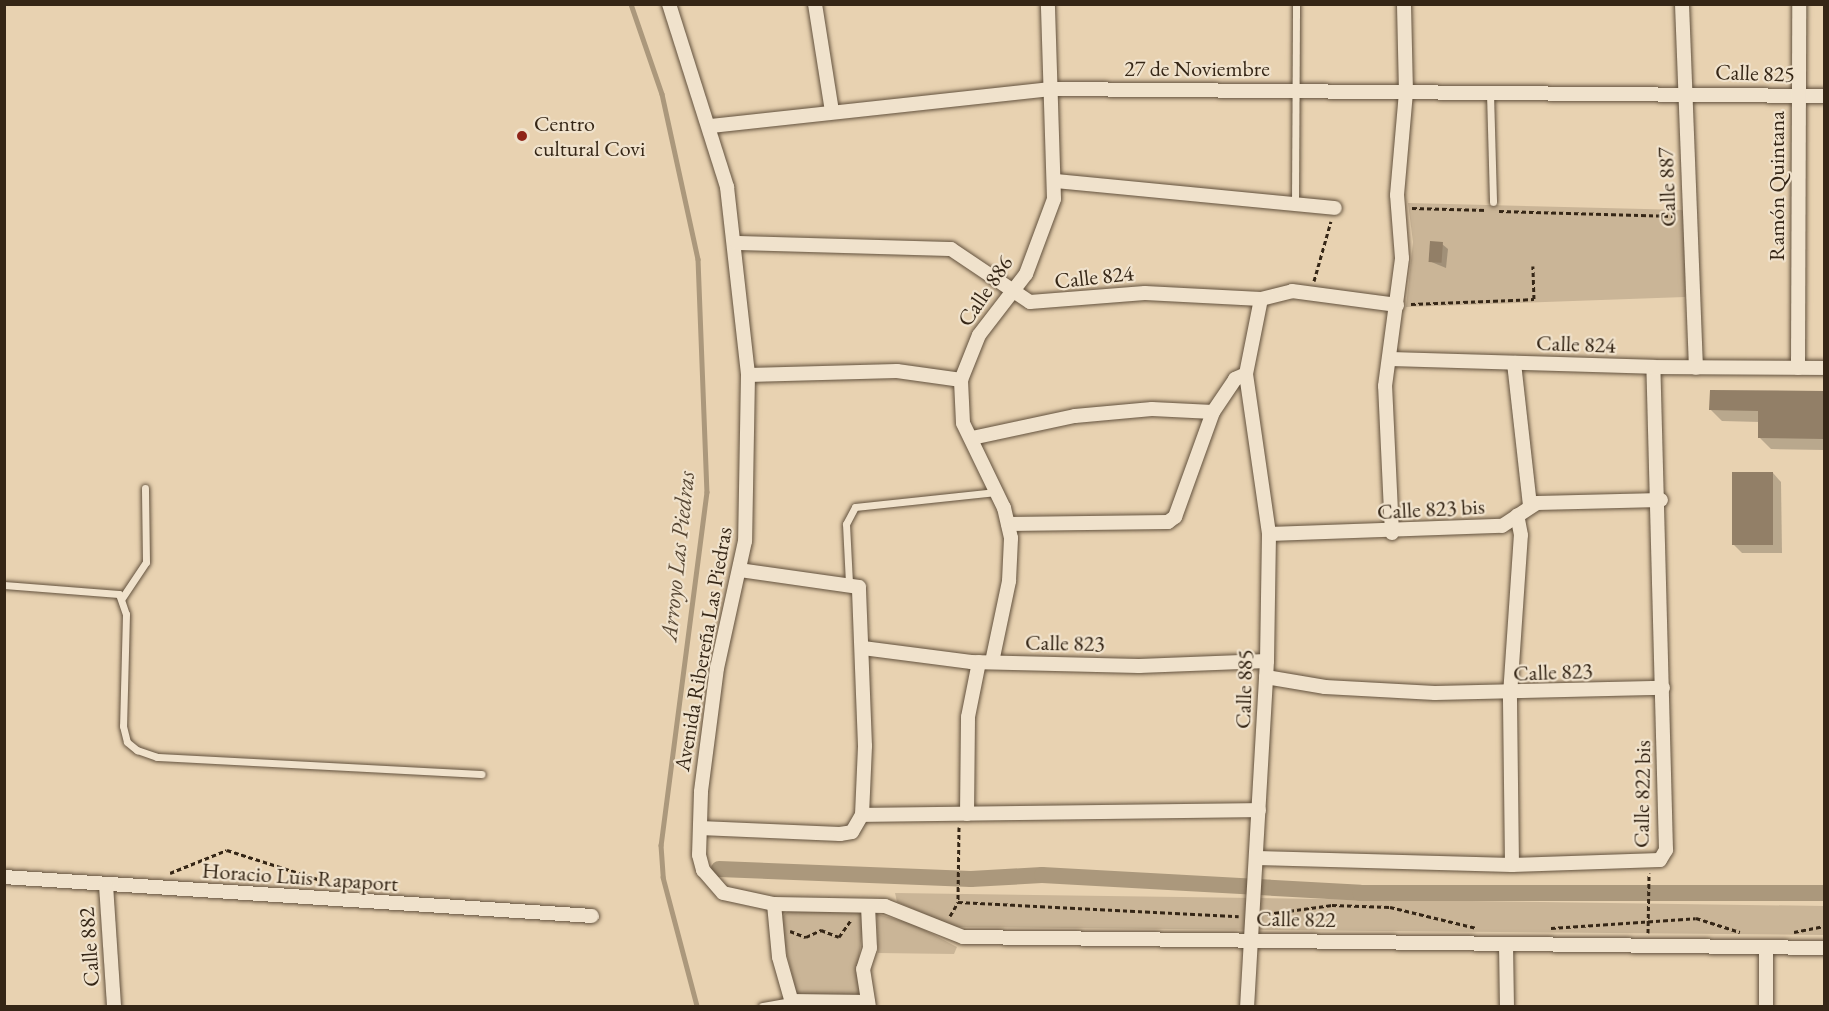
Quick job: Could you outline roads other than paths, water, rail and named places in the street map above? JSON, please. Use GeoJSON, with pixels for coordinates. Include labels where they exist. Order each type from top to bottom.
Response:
{"type":"FeatureCollection","features":[{"type":"Feature","properties":{"kind":"street","name":"Avenida Ribereña Las Piedras"},"geometry":{"type":"LineString","coordinates":[[669,4],[711,126],[737,243],[748,375],[746,522],[740,570],[713,694],[699,855],[712,884],[736,898],[774,904]]}},
{"type":"Feature","properties":{"kind":"street"},"geometry":{"type":"LineString","coordinates":[[815,4],[832,111]]}},
{"type":"Feature","properties":{"kind":"street","name":"Calle 886"},"geometry":{"type":"LineString","coordinates":[[963,815],[968,717],[986,662],[1012,562],[1008,524],[961,413],[961,380],[979,335],[1030,263],[1055,182],[1048,4]]}},
{"type":"Feature","properties":{"kind":"street"},"geometry":{"type":"LineString","coordinates":[[1392,533],[1385,404],[1402,258],[1397,201],[1406,93],[1404,4]]}},
{"type":"Feature","properties":{"kind":"street","name":"Calle 887"},"geometry":{"type":"LineString","coordinates":[[1682,4],[1696,368]]}},
{"type":"Feature","properties":{"kind":"street","name":"Ramón Quintana"},"geometry":{"type":"LineString","coordinates":[[1798,368],[1799,4]]}},
{"type":"Feature","properties":{"kind":"street","name":"27 de Noviembre"},"geometry":{"type":"LineString","coordinates":[[711,126],[832,111],[1051,89],[1406,93],[1684,91]]}},
{"type":"Feature","properties":{"kind":"street","name":"Calle 825"},"geometry":{"type":"LineString","coordinates":[[1684,91],[1824,96]]}},
{"type":"Feature","properties":{"kind":"street"},"geometry":{"type":"LineString","coordinates":[[1055,182],[1335,208]]}},
{"type":"Feature","properties":{"kind":"street","name":"Calle 824"},"geometry":{"type":"LineString","coordinates":[[737,243],[951,249],[1010,293],[1030,302],[1062,304],[1131,293],[1261,299],[1292,291],[1397,305]]}},
{"type":"Feature","properties":{"kind":"street","name":"Calle 885"},"geometry":{"type":"LineString","coordinates":[[1247,1006],[1253,940],[1267,661],[1269,534],[1246,374],[1261,299]]}},
{"type":"Feature","properties":{"kind":"street","name":"Calle 824"},"geometry":{"type":"LineString","coordinates":[[1389,359],[1653,367]]}},
{"type":"Feature","properties":{"kind":"street"},"geometry":{"type":"LineString","coordinates":[[1514,363],[1530,505],[1660,500]]}},
{"type":"Feature","properties":{"kind":"street"},"geometry":{"type":"LineString","coordinates":[[1653,367],[1824,368]]}},
{"type":"Feature","properties":{"kind":"street","name":"Calle 822 bis"},"geometry":{"type":"LineString","coordinates":[[1257,865],[1512,865],[1660,860],[1666,850],[1660,500],[1653,367]]}},
{"type":"Feature","properties":{"kind":"street"},"geometry":{"type":"LineString","coordinates":[[748,375],[897,371],[961,380]]}},
{"type":"Feature","properties":{"kind":"street"},"geometry":{"type":"LineString","coordinates":[[1008,524],[1167,522],[1179,513],[1213,412],[1235,379],[1246,374]]}},
{"type":"Feature","properties":{"kind":"street"},"geometry":{"type":"LineString","coordinates":[[972,438],[1075,416],[1152,409],[1213,412]]}},
{"type":"Feature","properties":{"kind":"street","name":"Calle 823 bis"},"geometry":{"type":"LineString","coordinates":[[1269,534],[1392,533],[1502,526],[1530,505]]}},
{"type":"Feature","properties":{"kind":"street"},"geometry":{"type":"LineString","coordinates":[[1512,865],[1510,695],[1521,535],[1517,515]]}},
{"type":"Feature","properties":{"kind":"street"},"geometry":{"type":"LineString","coordinates":[[700,828],[840,834],[852,832],[862,815],[863,648],[860,592],[849,583],[740,570]]}},
{"type":"Feature","properties":{"kind":"street","name":"Calle 823"},"geometry":{"type":"LineString","coordinates":[[863,648],[986,662],[1139,666],[1267,661]]}},
{"type":"Feature","properties":{"kind":"street","name":"Calle 823"},"geometry":{"type":"LineString","coordinates":[[1266,677],[1324,687],[1510,695],[1663,688]]}},
{"type":"Feature","properties":{"kind":"street"},"geometry":{"type":"LineString","coordinates":[[862,815],[1259,810]]}},
{"type":"Feature","properties":{"kind":"street","name":"Horacio Luis Rapaport"},"geometry":{"type":"LineString","coordinates":[[4,877],[592,916]]}},
{"type":"Feature","properties":{"kind":"street","name":"Calle 882"},"geometry":{"type":"LineString","coordinates":[[106,885],[114,1006]]}},
{"type":"Feature","properties":{"kind":"street"},"geometry":{"type":"LineString","coordinates":[[774,904],[779,957],[792,1004],[868,1004],[863,969],[870,948],[868,906]]}},
{"type":"Feature","properties":{"kind":"street","name":"Calle 822"},"geometry":{"type":"LineString","coordinates":[[774,904],[894,908],[963,937],[1824,948]]}},
{"type":"Feature","properties":{"kind":"street"},"geometry":{"type":"LineString","coordinates":[[1506,944],[1507,1006]]}},
{"type":"Feature","properties":{"kind":"street"},"geometry":{"type":"LineString","coordinates":[[1766,947],[1766,1006]]}},
{"type":"Feature","properties":{"kind":"lane"},"geometry":{"type":"LineString","coordinates":[[1295,204],[1296,4]]}},
{"type":"Feature","properties":{"kind":"lane"},"geometry":{"type":"LineString","coordinates":[[1490,93],[1493,202]]}},
{"type":"Feature","properties":{"kind":"lane"},"geometry":{"type":"LineString","coordinates":[[145,488],[146,562],[122,598],[126,614],[123,726],[127,742],[137,750],[157,757],[482,774]]}},
{"type":"Feature","properties":{"kind":"lane"},"geometry":{"type":"LineString","coordinates":[[849,583],[846,524],[855,507],[996,492]]}},
{"type":"Feature","properties":{"kind":"lane"},"geometry":{"type":"LineString","coordinates":[[4,585],[108,592],[122,598]]}},
{"type":"Feature","properties":{"kind":"lane"},"geometry":{"type":"LineString","coordinates":[[762,1006],[792,1004]]}},
{"type":"Feature","properties":{"kind":"waterway","name":"Arroyo Las Piedras"},"geometry":{"type":"LineString","coordinates":[[631,4],[662,94],[698,259],[707,492],[661,845],[663,877],[697,1006]]}},
{"type":"Feature","properties":{"kind":"waterway"},"geometry":{"type":"LineString","coordinates":[[719,869],[971,879],[1042,875],[1360,893],[1824,893]]}},
{"type":"Feature","properties":{"kind":"place","name":"Centro cultural Covi"},"geometry":{"type":"Point","coordinates":[522,136]}}]}
